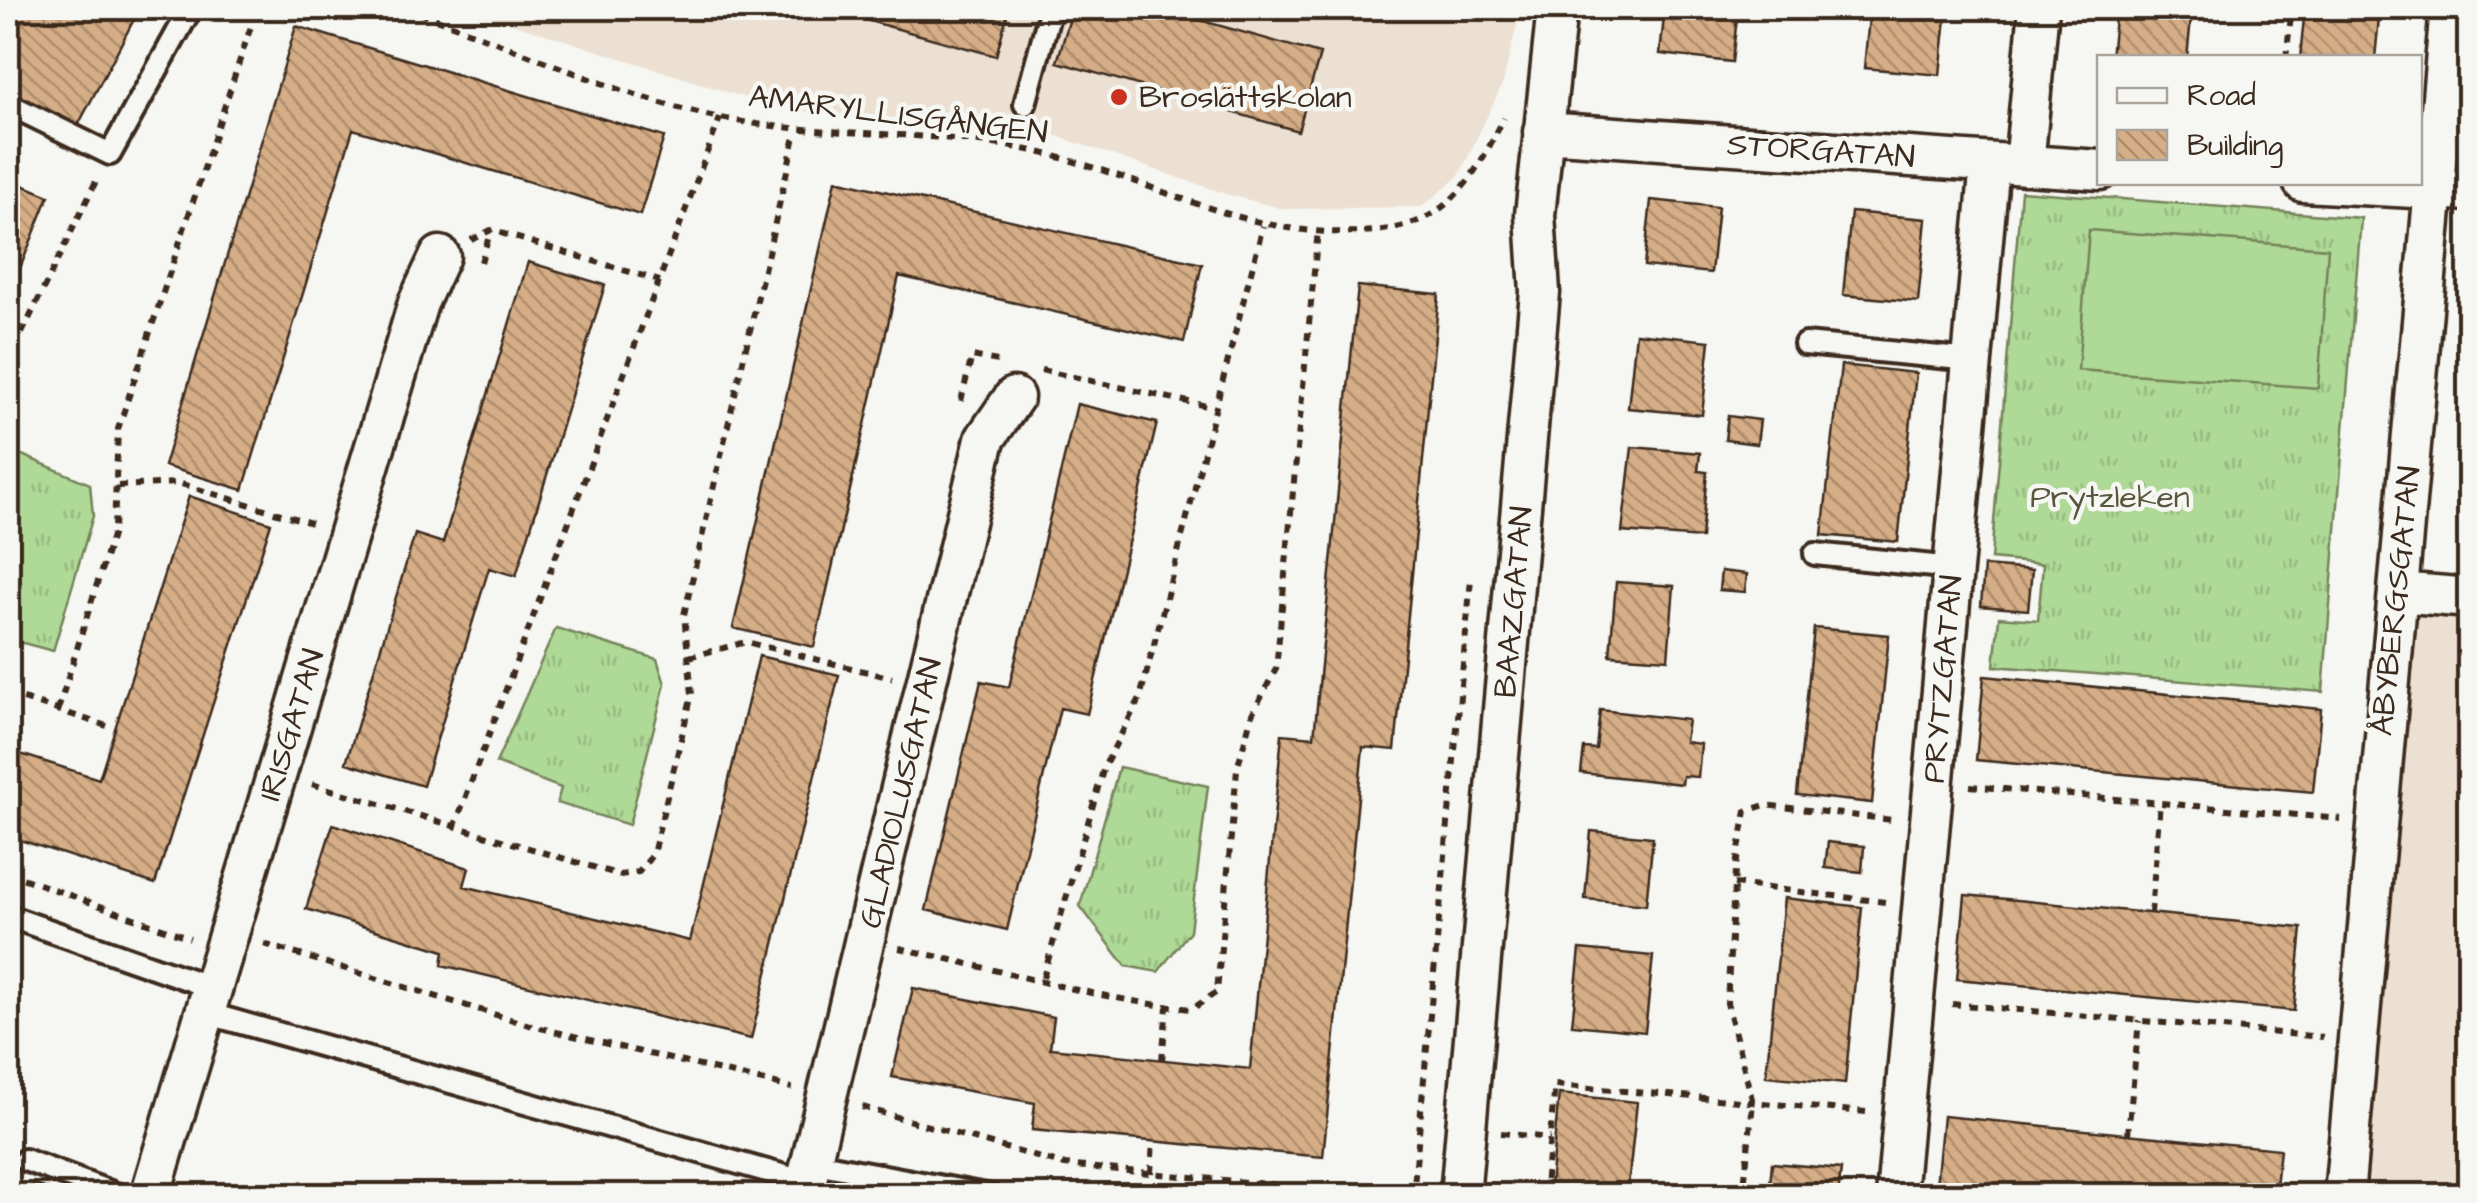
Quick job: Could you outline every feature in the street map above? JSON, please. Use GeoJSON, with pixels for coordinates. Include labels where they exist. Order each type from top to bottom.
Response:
{"type":"FeatureCollection","features":[{"type":"Feature","properties":{"kind":"street","name":"BAAZGATAN"},"geometry":{"type":"LineString","coordinates":[[1460,1196],[1540,292],[1530,122],[1557,8]]}},
{"type":"Feature","properties":{"kind":"street","name":"PRYTZGATAN"},"geometry":{"type":"LineString","coordinates":[[1896,1196],[1972,360],[2039,8]]}},
{"type":"Feature","properties":{"kind":"street","name":"ÅBYBERGSGATAN"},"geometry":{"type":"LineString","coordinates":[[2344,1196],[2398,592],[2452,190],[2450,8]]}},
{"type":"Feature","properties":{"kind":"street","name":"STORGATAN"},"geometry":{"type":"LineString","coordinates":[[1530,122],[2097,170]]}},
{"type":"Feature","properties":{"kind":"street"},"geometry":{"type":"LineString","coordinates":[[2361,185],[2452,190]]}},
{"type":"Feature","properties":{"kind":"street","name":"IRISGATAN"},"geometry":{"type":"LineString","coordinates":[[150,1196],[216,1002],[227,942],[418,303],[440,256]]}},
{"type":"Feature","properties":{"kind":"street","name":"GLADIOLUSGATAN"},"geometry":{"type":"LineString","coordinates":[[806,1180],[986,439],[1014,397]]}},
{"type":"Feature","properties":{"kind":"street"},"geometry":{"type":"LineString","coordinates":[[2398,592],[2470,598]]}},
{"type":"Feature","properties":{"kind":"lane"},"geometry":{"type":"LineString","coordinates":[[8,104],[110,154],[191,8]]}},
{"type":"Feature","properties":{"kind":"lane"},"geometry":{"type":"LineString","coordinates":[[1025,104],[1051,8]]}},
{"type":"Feature","properties":{"kind":"lane"},"geometry":{"type":"LineString","coordinates":[[1806,344],[1972,360]]}},
{"type":"Feature","properties":{"kind":"lane"},"geometry":{"type":"LineString","coordinates":[[1815,554],[1953,568]]}},
{"type":"Feature","properties":{"kind":"lane"},"geometry":{"type":"LineString","coordinates":[[8,916],[216,1002],[806,1180],[990,1196]]}},
{"type":"Feature","properties":{"kind":"lane"},"geometry":{"type":"LineString","coordinates":[[25,1160],[121,1196]]}},
{"type":"Feature","properties":{"kind":"path"},"geometry":{"type":"LineString","coordinates":[[58,710],[114,529],[118,429],[257,8]]}},
{"type":"Feature","properties":{"kind":"path","name":"AMARYLLISGÅNGEN"},"geometry":{"type":"LineString","coordinates":[[405,8],[432,12],[645,96],[720,118],[796,132],[1035,151],[1263,226],[1386,230],[1434,214],[1464,190],[1507,112],[1530,122]]}},
{"type":"Feature","properties":{"kind":"path"},"geometry":{"type":"LineString","coordinates":[[2286,55],[2292,8]]}},
{"type":"Feature","properties":{"kind":"path"},"geometry":{"type":"LineString","coordinates":[[454,828],[720,118]]}},
{"type":"Feature","properties":{"kind":"path"},"geometry":{"type":"LineString","coordinates":[[278,774],[620,875],[639,872],[660,837],[692,694],[684,615],[796,132]]}},
{"type":"Feature","properties":{"kind":"path"},"geometry":{"type":"LineString","coordinates":[[8,362],[110,154]]}},
{"type":"Feature","properties":{"kind":"path"},"geometry":{"type":"LineString","coordinates":[[1043,978],[1104,767],[1140,698],[1263,226]]}},
{"type":"Feature","properties":{"kind":"path"},"geometry":{"type":"LineString","coordinates":[[491,230],[660,281]]}},
{"type":"Feature","properties":{"kind":"path"},"geometry":{"type":"LineString","coordinates":[[867,941],[1043,978],[1134,1004],[1192,1010],[1217,992],[1240,753],[1252,714],[1276,670],[1318,230]]}},
{"type":"Feature","properties":{"kind":"path"},"geometry":{"type":"LineString","coordinates":[[1014,397],[1041,370],[1216,408]]}},
{"type":"Feature","properties":{"kind":"path"},"geometry":{"type":"LineString","coordinates":[[118,486],[178,483],[348,535]]}},
{"type":"Feature","properties":{"kind":"path"},"geometry":{"type":"LineString","coordinates":[[1414,1196],[1472,568]]}},
{"type":"Feature","properties":{"kind":"path"},"geometry":{"type":"LineString","coordinates":[[689,656],[746,642],[924,686]]}},
{"type":"Feature","properties":{"kind":"path"},"geometry":{"type":"LineString","coordinates":[[8,694],[110,727]]}},
{"type":"Feature","properties":{"kind":"path"},"geometry":{"type":"LineString","coordinates":[[1933,782],[2352,820]]}},
{"type":"Feature","properties":{"kind":"path"},"geometry":{"type":"LineString","coordinates":[[2151,913],[2160,802]]}},
{"type":"Feature","properties":{"kind":"path"},"geometry":{"type":"LineString","coordinates":[[1743,1196],[1752,1103],[1727,1003],[1734,884],[1746,811],[1765,805],[1910,822]]}},
{"type":"Feature","properties":{"kind":"path"},"geometry":{"type":"LineString","coordinates":[[8,873],[227,942],[536,1026],[826,1097],[1065,1165],[1392,1196]]}},
{"type":"Feature","properties":{"kind":"path"},"geometry":{"type":"LineString","coordinates":[[1734,884],[1901,904]]}},
{"type":"Feature","properties":{"kind":"path"},"geometry":{"type":"LineString","coordinates":[[1913,1000],[2334,1038]]}},
{"type":"Feature","properties":{"kind":"path"},"geometry":{"type":"LineString","coordinates":[[1162,1060],[1166,1007]]}},
{"type":"Feature","properties":{"kind":"path"},"geometry":{"type":"LineString","coordinates":[[2128,1134],[2139,1022]]}},
{"type":"Feature","properties":{"kind":"path"},"geometry":{"type":"LineString","coordinates":[[1544,1196],[1555,1086],[1882,1114]]}},
{"type":"Feature","properties":{"kind":"path"},"geometry":{"type":"LineString","coordinates":[[1493,1133],[1550,1138]]}},
{"type":"Feature","properties":{"kind":"path"},"geometry":{"type":"LineString","coordinates":[[1151,1173],[1154,1140]]}},
{"type":"Feature","properties":{"kind":"shaded area","name":"Broslättskolan"},"geometry":{"type":"Polygon","coordinates":[[[464,8],[1521,8],[1503,83],[1459,176],[1422,207],[1284,209],[1229,195],[1042,131],[784,110],[464,8]]]}},
{"type":"Feature","properties":{"kind":"shaded area"},"geometry":{"type":"Polygon","coordinates":[[[2434,607],[2469,610],[2469,1195],[2362,1196],[2413,616],[2434,607]]]}},
{"type":"Feature","properties":{"kind":"green space","name":"Prytzleken"},"geometry":{"type":"Polygon","coordinates":[[[2021,191],[2361,218],[2323,692],[1994,666],[1999,617],[2038,620],[2043,564],[1991,559],[2021,191]]]}},
{"type":"Feature","properties":{"kind":"green space"},"geometry":{"type":"Polygon","coordinates":[[[2089,230],[2328,248],[2318,388],[2078,370],[2089,230]]]}},
{"type":"Feature","properties":{"kind":"green space"},"geometry":{"type":"Polygon","coordinates":[[[8,449],[90,484],[93,516],[53,651],[8,639],[8,449]]]}},
{"type":"Feature","properties":{"kind":"green space"},"geometry":{"type":"Polygon","coordinates":[[[556,628],[657,659],[665,684],[629,825],[557,803],[561,788],[496,763],[556,628]]]}},
{"type":"Feature","properties":{"kind":"green space"},"geometry":{"type":"Polygon","coordinates":[[[1119,767],[1208,786],[1190,931],[1158,972],[1126,966],[1080,906],[1119,767]]]}},
{"type":"Feature","properties":{"kind":"building"},"geometry":{"type":"Polygon","coordinates":[[[8,8],[140,8],[76,129],[8,92],[8,8]]]}},
{"type":"Feature","properties":{"kind":"building"},"geometry":{"type":"Polygon","coordinates":[[[792,8],[1009,8],[996,56],[840,13],[838,20],[792,8]]]}},
{"type":"Feature","properties":{"kind":"building"},"geometry":{"type":"Polygon","coordinates":[[[1073,8],[1157,8],[1320,54],[1298,131],[1057,62],[1073,8]]]}},
{"type":"Feature","properties":{"kind":"building"},"geometry":{"type":"Polygon","coordinates":[[[1665,8],[1738,8],[1732,62],[1660,54],[1665,8]]]}},
{"type":"Feature","properties":{"kind":"building"},"geometry":{"type":"Polygon","coordinates":[[[1870,8],[1947,8],[1940,75],[1864,68],[1870,8]]]}},
{"type":"Feature","properties":{"kind":"building"},"geometry":{"type":"Polygon","coordinates":[[[2116,8],[2192,8],[2187,55],[2111,55],[2116,8]]]}},
{"type":"Feature","properties":{"kind":"building"},"geometry":{"type":"Polygon","coordinates":[[[2305,8],[2380,8],[2375,55],[2300,55],[2305,8]]]}},
{"type":"Feature","properties":{"kind":"building"},"geometry":{"type":"Polygon","coordinates":[[[296,26],[664,137],[640,215],[353,129],[243,490],[164,466],[296,26]]]}},
{"type":"Feature","properties":{"kind":"building"},"geometry":{"type":"Polygon","coordinates":[[[8,179],[49,196],[8,298],[8,179]]]}},
{"type":"Feature","properties":{"kind":"building"},"geometry":{"type":"Polygon","coordinates":[[[836,180],[1202,264],[1184,342],[899,276],[814,647],[733,628],[836,180]]]}},
{"type":"Feature","properties":{"kind":"building"},"geometry":{"type":"Polygon","coordinates":[[[1651,200],[1718,207],[1711,273],[1644,266],[1651,200]]]}},
{"type":"Feature","properties":{"kind":"building"},"geometry":{"type":"Polygon","coordinates":[[[1851,212],[1926,219],[1918,302],[1843,295],[1851,212]]]}},
{"type":"Feature","properties":{"kind":"building"},"geometry":{"type":"Polygon","coordinates":[[[528,262],[605,285],[516,576],[489,568],[423,786],[346,763],[415,534],[443,543],[528,262]]]}},
{"type":"Feature","properties":{"kind":"building"},"geometry":{"type":"Polygon","coordinates":[[[1358,286],[1439,294],[1395,750],[1363,747],[1323,1157],[1032,1130],[1035,1103],[892,1077],[913,988],[1054,1017],[1050,1048],[1250,1069],[1282,734],[1314,737],[1358,286]]]}},
{"type":"Feature","properties":{"kind":"building"},"geometry":{"type":"Polygon","coordinates":[[[1636,333],[1710,341],[1702,415],[1628,408],[1636,333]]]}},
{"type":"Feature","properties":{"kind":"building"},"geometry":{"type":"Polygon","coordinates":[[[1841,365],[1916,373],[1898,542],[1822,535],[1841,365]]]}},
{"type":"Feature","properties":{"kind":"building"},"geometry":{"type":"Polygon","coordinates":[[[1077,404],[1157,423],[1087,714],[1060,708],[1007,930],[926,910],[981,681],[1009,687],[1077,404]]]}},
{"type":"Feature","properties":{"kind":"building"},"geometry":{"type":"Polygon","coordinates":[[[1728,416],[1760,420],[1757,444],[1725,440],[1728,416]]]}},
{"type":"Feature","properties":{"kind":"building"},"geometry":{"type":"Polygon","coordinates":[[[1632,447],[1700,453],[1698,471],[1707,472],[1701,538],[1622,532],[1632,447]]]}},
{"type":"Feature","properties":{"kind":"building"},"geometry":{"type":"Polygon","coordinates":[[[189,496],[271,523],[155,884],[8,836],[8,750],[99,779],[189,496]]]}},
{"type":"Feature","properties":{"kind":"building"},"geometry":{"type":"Polygon","coordinates":[[[1984,566],[2032,570],[2028,610],[1981,606],[1984,566]]]}},
{"type":"Feature","properties":{"kind":"building"},"geometry":{"type":"Polygon","coordinates":[[[1721,571],[1747,574],[1745,592],[1719,590],[1721,571]]]}},
{"type":"Feature","properties":{"kind":"building"},"geometry":{"type":"Polygon","coordinates":[[[1616,582],[1674,586],[1668,659],[1610,655],[1616,582]]]}},
{"type":"Feature","properties":{"kind":"building"},"geometry":{"type":"Polygon","coordinates":[[[1814,628],[1889,635],[1872,803],[1797,795],[1814,628]]]}},
{"type":"Feature","properties":{"kind":"building"},"geometry":{"type":"Polygon","coordinates":[[[759,656],[839,675],[751,1039],[442,965],[444,951],[306,909],[333,824],[469,868],[464,886],[690,941],[759,656]]]}},
{"type":"Feature","properties":{"kind":"building"},"geometry":{"type":"Polygon","coordinates":[[[1984,676],[2321,709],[2313,792],[1976,760],[1984,676]]]}},
{"type":"Feature","properties":{"kind":"building"},"geometry":{"type":"Polygon","coordinates":[[[1600,710],[1688,720],[1685,742],[1701,744],[1698,777],[1683,776],[1682,784],[1581,773],[1584,748],[1596,749],[1600,710]]]}},
{"type":"Feature","properties":{"kind":"building"},"geometry":{"type":"Polygon","coordinates":[[[1591,831],[1653,837],[1646,905],[1585,899],[1591,831]]]}},
{"type":"Feature","properties":{"kind":"building"},"geometry":{"type":"Polygon","coordinates":[[[1828,842],[1864,846],[1862,872],[1825,868],[1828,842]]]}},
{"type":"Feature","properties":{"kind":"building"},"geometry":{"type":"Polygon","coordinates":[[[1965,895],[2302,928],[2294,1011],[1957,979],[1965,895]]]}},
{"type":"Feature","properties":{"kind":"building"},"geometry":{"type":"Polygon","coordinates":[[[1784,898],[1862,907],[1845,1084],[1766,1076],[1784,898]]]}},
{"type":"Feature","properties":{"kind":"building"},"geometry":{"type":"Polygon","coordinates":[[[1580,949],[1653,956],[1645,1032],[1572,1025],[1580,949]]]}},
{"type":"Feature","properties":{"kind":"building"},"geometry":{"type":"Polygon","coordinates":[[[1559,1094],[1637,1102],[1627,1196],[1549,1196],[1559,1094]]]}},
{"type":"Feature","properties":{"kind":"building"},"geometry":{"type":"Polygon","coordinates":[[[1943,1116],[2280,1149],[2275,1196],[1935,1196],[1943,1116]]]}},
{"type":"Feature","properties":{"kind":"building"},"geometry":{"type":"Polygon","coordinates":[[[1772,1163],[1841,1169],[1838,1196],[1769,1196],[1772,1163]]]}},
{"type":"Feature","properties":{"kind":"building"},"geometry":{"type":"Polygon","coordinates":[[[34,1184],[65,1196],[29,1196],[34,1184]]]}},
{"type":"Feature","properties":{"kind":"place","name":"Broslättskolan"},"geometry":{"type":"Point","coordinates":[1119,97]}}]}
